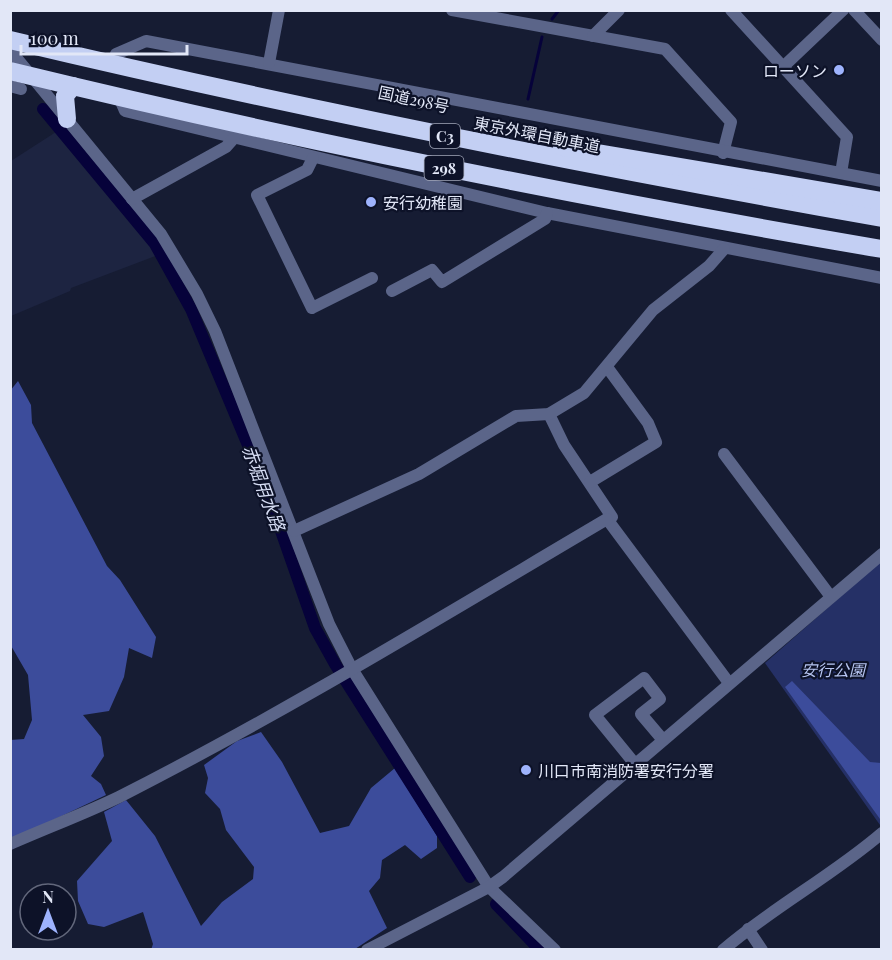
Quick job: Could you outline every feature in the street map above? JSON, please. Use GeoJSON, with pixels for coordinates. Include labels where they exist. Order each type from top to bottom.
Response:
{"type":"FeatureCollection","features":[{"type":"Feature","properties":{"kind":"highway","name":"国道298号"},"geometry":{"type":"LineString","coordinates":[[10,30],[495,136],[882,209]]}},
{"type":"Feature","properties":{"kind":"highway","name":"東京外環自動車道"},"geometry":{"type":"LineString","coordinates":[[10,40],[270,99],[458,138],[882,218]]}},
{"type":"Feature","properties":{"kind":"highway","name":"C3"},"geometry":{"type":"LineString","coordinates":[[10,60],[282,123],[491,166],[882,239]]}},
{"type":"Feature","properties":{"kind":"highway","name":"298"},"geometry":{"type":"LineString","coordinates":[[10,71],[21,84],[73,86],[480,175],[722,222],[882,249]]}},
{"type":"Feature","properties":{"kind":"highway"},"geometry":{"type":"LineString","coordinates":[[67,119],[65,96],[73,86]]}},
{"type":"Feature","properties":{"kind":"highway"},"geometry":{"type":"LineString","coordinates":[[495,136],[882,201]]}},
{"type":"Feature","properties":{"kind":"highway"},"geometry":{"type":"LineString","coordinates":[[480,175],[709,226],[882,256]]}},
{"type":"Feature","properties":{"kind":"street"},"geometry":{"type":"LineString","coordinates":[[269,63],[279,10]]}},
{"type":"Feature","properties":{"kind":"street"},"geometry":{"type":"LineString","coordinates":[[452,10],[494,14],[665,50],[731,122],[723,153]]}},
{"type":"Feature","properties":{"kind":"street"},"geometry":{"type":"LineString","coordinates":[[593,36],[620,10]]}},
{"type":"Feature","properties":{"kind":"street"},"geometry":{"type":"LineString","coordinates":[[731,10],[847,137],[842,173]]}},
{"type":"Feature","properties":{"kind":"street"},"geometry":{"type":"LineString","coordinates":[[784,66],[843,10]]}},
{"type":"Feature","properties":{"kind":"street"},"geometry":{"type":"LineString","coordinates":[[854,10],[882,40]]}},
{"type":"Feature","properties":{"kind":"street"},"geometry":{"type":"LineString","coordinates":[[116,54],[146,41],[269,63],[723,153],[882,181]]}},
{"type":"Feature","properties":{"kind":"street"},"geometry":{"type":"LineString","coordinates":[[10,50],[21,84],[67,119],[161,234],[197,294],[231,367],[329,624],[352,669],[489,888],[555,950]]}},
{"type":"Feature","properties":{"kind":"street"},"geometry":{"type":"LineString","coordinates":[[119,97],[125,111],[313,158],[547,213],[882,278]]}},
{"type":"Feature","properties":{"kind":"street"},"geometry":{"type":"LineString","coordinates":[[132,199],[226,147],[234,138]]}},
{"type":"Feature","properties":{"kind":"street"},"geometry":{"type":"LineString","coordinates":[[313,158],[307,170],[257,195],[312,308],[372,278]]}},
{"type":"Feature","properties":{"kind":"street"},"geometry":{"type":"LineString","coordinates":[[392,291],[432,270],[442,282],[545,219],[547,213]]}},
{"type":"Feature","properties":{"kind":"street"},"geometry":{"type":"LineString","coordinates":[[294,531],[419,474],[516,416],[549,414],[584,393],[607,367],[629,336],[653,310],[709,266],[724,249]]}},
{"type":"Feature","properties":{"kind":"street"},"geometry":{"type":"LineString","coordinates":[[590,482],[656,442],[648,423],[607,367]]}},
{"type":"Feature","properties":{"kind":"street"},"geometry":{"type":"LineString","coordinates":[[10,844],[117,798],[352,669],[612,517],[564,444],[549,414]]}},
{"type":"Feature","properties":{"kind":"street"},"geometry":{"type":"LineString","coordinates":[[724,454],[831,597]]}},
{"type":"Feature","properties":{"kind":"street"},"geometry":{"type":"LineString","coordinates":[[607,519],[729,683]]}},
{"type":"Feature","properties":{"kind":"street"},"geometry":{"type":"LineString","coordinates":[[367,950],[489,888],[882,554]]}},
{"type":"Feature","properties":{"kind":"street"},"geometry":{"type":"LineString","coordinates":[[635,764],[595,715],[644,678],[660,699],[640,714],[663,740]]}},
{"type":"Feature","properties":{"kind":"street"},"geometry":{"type":"LineString","coordinates":[[723,950],[748,929],[881,835]]}},
{"type":"Feature","properties":{"kind":"street"},"geometry":{"type":"LineString","coordinates":[[748,929],[762,950]]}},
{"type":"Feature","properties":{"kind":"shaded area"},"geometry":{"type":"Polygon","coordinates":[[[56,132],[136,224],[158,255],[71,288],[70,291],[11,316],[11,161],[56,132]]]}},
{"type":"Feature","properties":{"kind":"shaded area"},"geometry":{"type":"Polygon","coordinates":[[[18,381],[31,405],[32,423],[107,566],[120,580],[156,637],[152,658],[129,648],[124,677],[109,711],[83,715],[101,737],[104,756],[91,776],[101,784],[106,795],[11,840],[10,740],[24,739],[32,720],[28,675],[10,644],[10,391],[18,381]]]}},
{"type":"Feature","properties":{"kind":"shaded area"},"geometry":{"type":"Polygon","coordinates":[[[792,681],[870,762],[881,763],[880,819],[785,687],[792,681]]]}},
{"type":"Feature","properties":{"kind":"shaded area"},"geometry":{"type":"Polygon","coordinates":[[[261,732],[282,762],[320,833],[349,826],[371,788],[395,768],[437,836],[437,848],[421,859],[405,845],[382,860],[380,878],[369,891],[387,928],[355,949],[151,950],[153,944],[143,912],[104,927],[88,924],[78,901],[77,881],[112,841],[104,812],[126,800],[155,836],[201,926],[222,902],[253,879],[254,867],[226,830],[220,809],[205,793],[208,778],[204,765],[237,741],[261,732]]]}},
{"type":"Feature","properties":{"kind":"green space","name":"安行公園"},"geometry":{"type":"Polygon","coordinates":[[[881,561],[882,824],[880,825],[765,663],[881,561]]]}},
{"type":"Feature","properties":{"kind":"waterway"},"geometry":{"type":"LineString","coordinates":[[552,19],[559,10]]}},
{"type":"Feature","properties":{"kind":"waterway"},"geometry":{"type":"LineString","coordinates":[[528,99],[542,37]]}},
{"type":"Feature","properties":{"kind":"waterway","name":"赤堀用水路"},"geometry":{"type":"LineString","coordinates":[[43,109],[155,244],[191,309],[266,488],[315,628],[335,664],[470,877]]}},
{"type":"Feature","properties":{"kind":"waterway","name":"赤堀用水路"},"geometry":{"type":"LineString","coordinates":[[496,904],[540,950]]}},
{"type":"Feature","properties":{"kind":"place","name":"ローソン"},"geometry":{"type":"Point","coordinates":[839,70]}},
{"type":"Feature","properties":{"kind":"place","name":"安行幼稚園"},"geometry":{"type":"Point","coordinates":[371,202]}},
{"type":"Feature","properties":{"kind":"place","name":"川口市南消防署安行分署"},"geometry":{"type":"Point","coordinates":[526,770]}}]}
